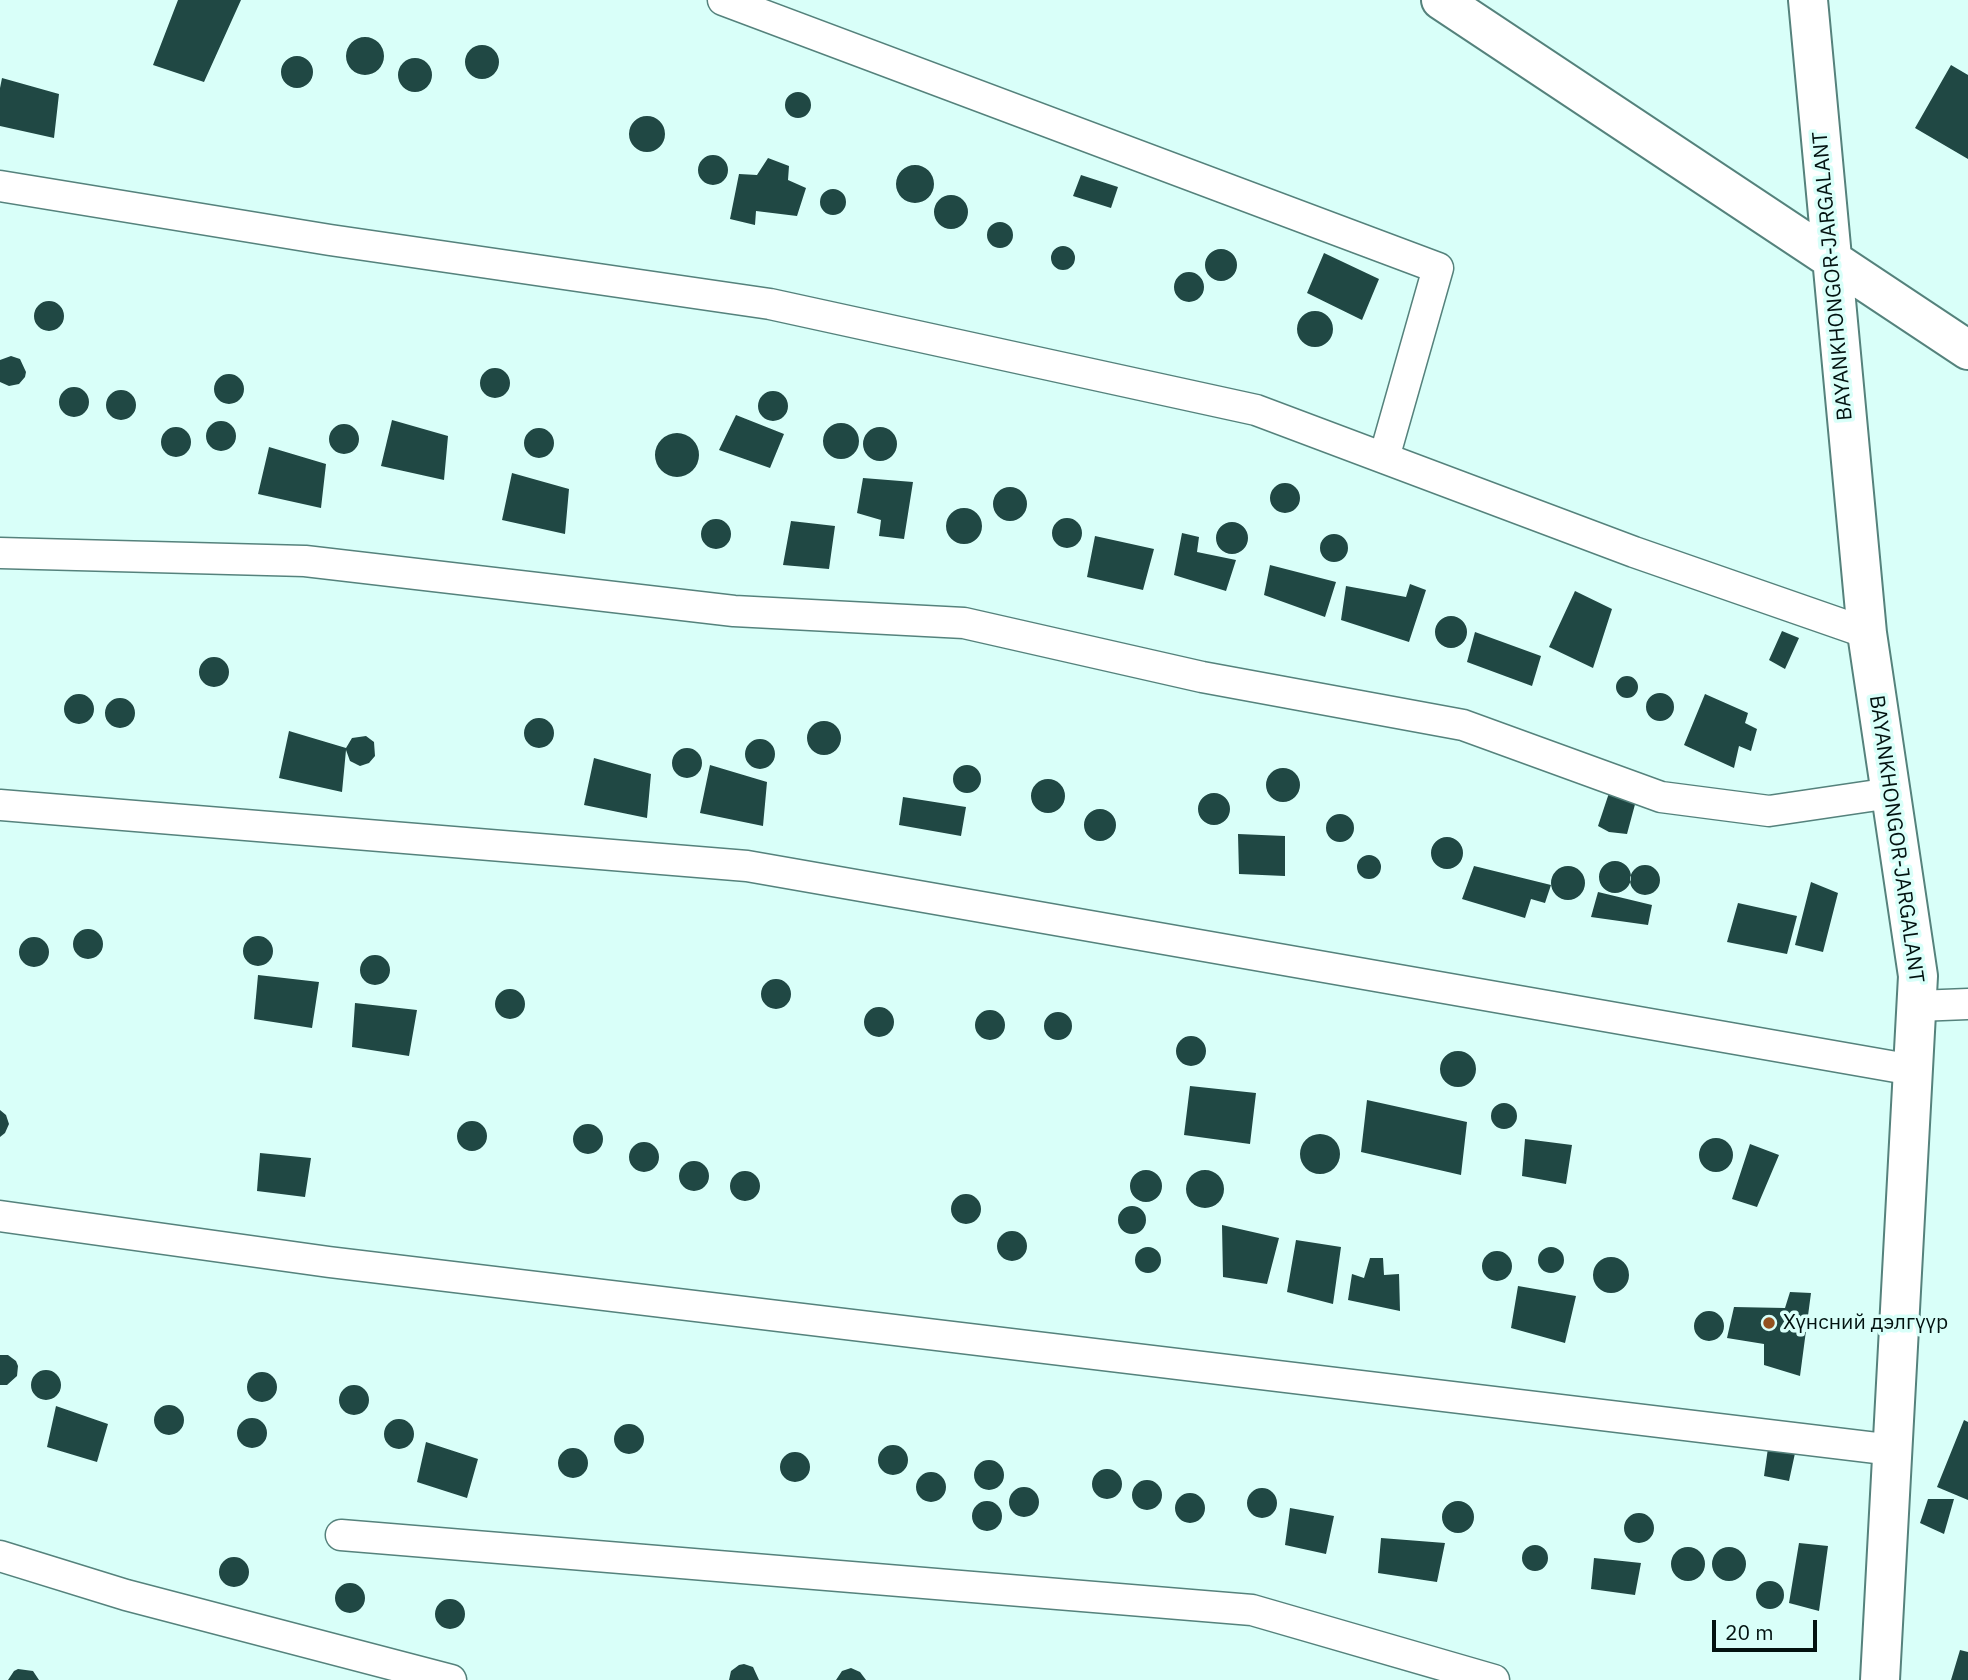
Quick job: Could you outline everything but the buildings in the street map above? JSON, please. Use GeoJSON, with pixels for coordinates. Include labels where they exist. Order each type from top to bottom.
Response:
{"type":"FeatureCollection","features":[{"type":"Feature","properties":{"kind":"street"},"geometry":{"type":"LineString","coordinates":[[723,0],[1438,268],[1384,458]]}},
{"type":"Feature","properties":{"kind":"street"},"geometry":{"type":"LineString","coordinates":[[1441,0],[1968,350]]}},
{"type":"Feature","properties":{"kind":"street","name":"BAYANKHONGOR-JARGALANT"},"geometry":{"type":"LineString","coordinates":[[1808,0],[1867,633],[1919,976],[1880,1680]]}},
{"type":"Feature","properties":{"kind":"street"},"geometry":{"type":"LineString","coordinates":[[0,186],[330,240],[770,304],[1256,410],[1634,552],[1867,633]]}},
{"type":"Feature","properties":{"kind":"street"},"geometry":{"type":"LineString","coordinates":[[0,553],[305,561],[734,611],[964,623],[1202,677],[1464,724],[1661,797],[1769,811],[1891,793]]}},
{"type":"Feature","properties":{"kind":"street"},"geometry":{"type":"LineString","coordinates":[[0,805],[747,866],[1913,1070]]}},
{"type":"Feature","properties":{"kind":"street"},"geometry":{"type":"LineString","coordinates":[[1917,1006],[1968,1004]]}},
{"type":"Feature","properties":{"kind":"street"},"geometry":{"type":"LineString","coordinates":[[0,1216],[329,1262],[1893,1450]]}},
{"type":"Feature","properties":{"kind":"street"},"geometry":{"type":"LineString","coordinates":[[341,1535],[1252,1610],[1494,1680]]}},
{"type":"Feature","properties":{"kind":"street"},"geometry":{"type":"LineString","coordinates":[[0,1556],[126,1595],[451,1680]]}},
{"type":"Feature","properties":{"kind":"place","name":"Хүнсний дэлгүүр"},"geometry":{"type":"Point","coordinates":[1769,1323]}}]}
